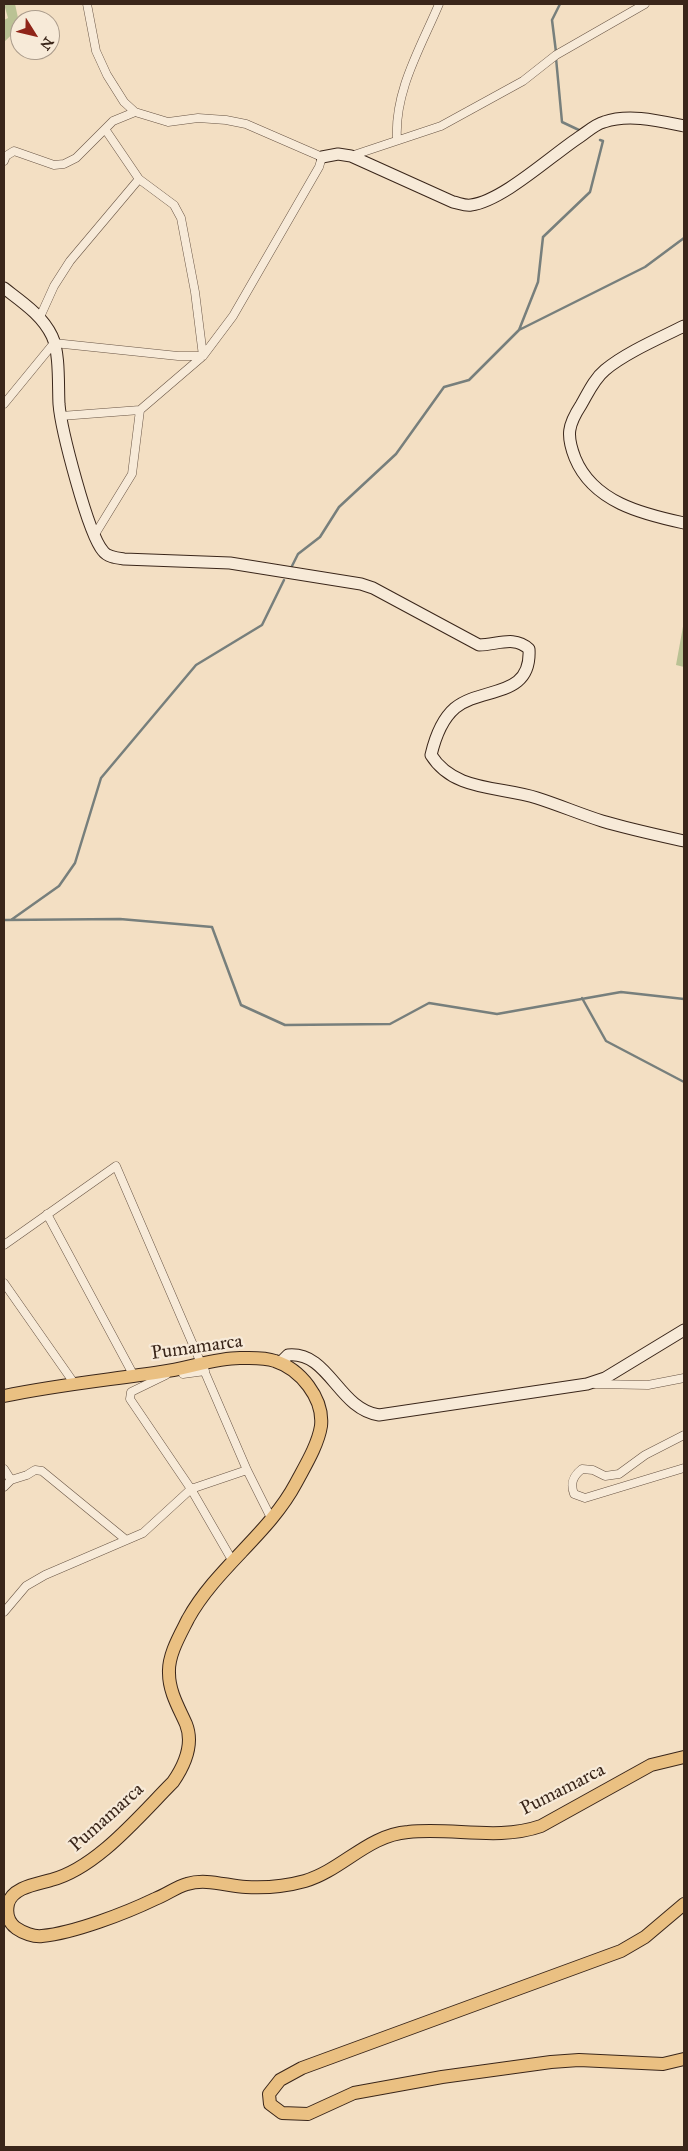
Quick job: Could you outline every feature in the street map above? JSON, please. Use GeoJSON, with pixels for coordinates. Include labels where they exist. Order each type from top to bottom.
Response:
{"type":"FeatureCollection","features":[{"type":"Feature","properties":{"kind":"main road"},"geometry":{"type":"LineString","coordinates":[[322,157],[338,154],[351,156],[453,202],[468,206],[488,200],[500,193],[559,150],[602,122],[617,119],[644,120],[684,126]]}},
{"type":"Feature","properties":{"kind":"main road"},"geometry":{"type":"LineString","coordinates":[[4,288],[40,317],[52,336],[61,416],[94,536],[102,551],[117,558],[230,564],[361,584],[373,588],[479,644],[488,645],[509,641],[523,643],[529,649],[530,660],[526,672],[518,680],[510,687],[456,707],[447,717],[440,728],[431,755],[437,765],[454,777],[480,788],[535,797],[601,820],[684,841]]}},
{"type":"Feature","properties":{"kind":"main road"},"geometry":{"type":"LineString","coordinates":[[684,326],[644,346],[605,370],[595,381],[575,414],[569,427],[568,438],[578,466],[594,488],[611,499],[652,516],[684,523]]}},
{"type":"Feature","properties":{"kind":"main road"},"geometry":{"type":"LineString","coordinates":[[280,1363],[288,1355],[295,1355],[315,1362],[334,1381],[340,1391],[356,1405],[368,1414],[379,1416],[587,1384],[605,1378],[684,1330]]}},
{"type":"Feature","properties":{"kind":"main road","name":"Pumamarca"},"geometry":{"type":"LineString","coordinates":[[4,1396],[74,1383],[204,1368],[238,1358],[267,1359],[280,1363],[307,1383],[319,1408],[320,1427],[318,1437],[295,1485],[271,1518],[218,1576],[189,1618],[171,1657],[168,1673],[171,1688],[187,1726],[188,1734],[187,1757],[181,1770],[173,1782],[98,1855],[77,1870],[53,1880],[36,1884],[14,1894],[8,1904],[7,1913],[9,1920],[21,1931],[41,1936],[78,1927],[125,1913],[188,1883],[203,1882],[246,1887],[304,1881],[328,1871],[372,1842],[401,1832],[500,1834],[530,1830],[541,1826],[651,1765],[684,1757]]}},
{"type":"Feature","properties":{"kind":"main road"},"geometry":{"type":"LineString","coordinates":[[684,1904],[645,1937],[621,1951],[302,2068],[280,2080],[272,2087],[269,2099],[273,2108],[282,2113],[301,2115],[317,2111],[354,2093],[442,2077],[579,2060],[663,2064],[684,2059]]}},
{"type":"Feature","properties":{"kind":"street"},"geometry":{"type":"LineString","coordinates":[[61,416],[140,410],[203,356],[233,316],[319,167],[322,157],[239,123],[198,118],[168,122],[135,112],[124,102],[96,51],[87,4]]}},
{"type":"Feature","properties":{"kind":"street"},"geometry":{"type":"LineString","coordinates":[[397,140],[396,132],[405,83],[439,4]]}},
{"type":"Feature","properties":{"kind":"street"},"geometry":{"type":"LineString","coordinates":[[351,156],[441,126],[523,81],[556,55],[646,4]]}},
{"type":"Feature","properties":{"kind":"street"},"geometry":{"type":"LineString","coordinates":[[4,161],[6,156],[14,151],[54,165],[64,164],[76,158],[113,121],[135,112]]}},
{"type":"Feature","properties":{"kind":"street"},"geometry":{"type":"LineString","coordinates":[[105,129],[138,179],[174,205],[178,211],[195,292],[203,356]]}},
{"type":"Feature","properties":{"kind":"street"},"geometry":{"type":"LineString","coordinates":[[40,317],[54,286],[70,261],[138,179]]}},
{"type":"Feature","properties":{"kind":"street"},"geometry":{"type":"LineString","coordinates":[[4,404],[54,343],[178,356],[203,356]]}},
{"type":"Feature","properties":{"kind":"street"},"geometry":{"type":"LineString","coordinates":[[94,536],[132,474],[140,410]]}},
{"type":"Feature","properties":{"kind":"street"},"geometry":{"type":"LineString","coordinates":[[4,1245],[116,1166],[246,1470],[271,1518]]}},
{"type":"Feature","properties":{"kind":"street"},"geometry":{"type":"LineString","coordinates":[[47,1214],[134,1376]]}},
{"type":"Feature","properties":{"kind":"street"},"geometry":{"type":"LineString","coordinates":[[4,1282],[74,1383]]}},
{"type":"Feature","properties":{"kind":"street"},"geometry":{"type":"LineString","coordinates":[[204,1368],[164,1376],[131,1392],[129,1395],[191,1490],[232,1560]]}},
{"type":"Feature","properties":{"kind":"street"},"geometry":{"type":"LineString","coordinates":[[587,1384],[648,1386],[684,1378]]}},
{"type":"Feature","properties":{"kind":"street"},"geometry":{"type":"LineString","coordinates":[[684,1435],[645,1455],[619,1474],[605,1476],[593,1470],[582,1469],[575,1474],[572,1488],[574,1494],[585,1498],[684,1468]]}},
{"type":"Feature","properties":{"kind":"street"},"geometry":{"type":"LineString","coordinates":[[4,1469],[12,1480]]}},
{"type":"Feature","properties":{"kind":"street"},"geometry":{"type":"LineString","coordinates":[[4,1487],[12,1480],[35,1470],[42,1471],[125,1539]]}},
{"type":"Feature","properties":{"kind":"street"},"geometry":{"type":"LineString","coordinates":[[4,1612],[26,1586],[125,1539],[142,1533],[191,1490],[246,1470]]}},
{"type":"Feature","properties":{"kind":"green space"},"geometry":{"type":"Polygon","coordinates":[[[4,4],[15,4],[16,10],[10,10],[10,36],[4,42],[4,20],[8,18],[4,4]]]}},
{"type":"Feature","properties":{"kind":"green space"},"geometry":{"type":"Polygon","coordinates":[[[684,621],[684,667],[676,665],[684,621]]]}},
{"type":"Feature","properties":{"kind":"waterway"},"geometry":{"type":"LineString","coordinates":[[556,52],[552,20],[560,4]]}},
{"type":"Feature","properties":{"kind":"waterway"},"geometry":{"type":"LineString","coordinates":[[556,58],[562,122],[581,131]]}},
{"type":"Feature","properties":{"kind":"waterway"},"geometry":{"type":"LineString","coordinates":[[519,330],[538,282],[543,237],[590,192],[603,141],[600,140]]}},
{"type":"Feature","properties":{"kind":"waterway"},"geometry":{"type":"LineString","coordinates":[[292,566],[298,554],[320,537],[339,507],[396,454],[444,387],[469,380],[519,330],[645,267],[684,238]]}},
{"type":"Feature","properties":{"kind":"waterway"},"geometry":{"type":"LineString","coordinates":[[11,920],[59,886],[75,863],[101,778],[196,665],[262,625],[284,580]]}},
{"type":"Feature","properties":{"kind":"waterway"},"geometry":{"type":"LineString","coordinates":[[4,920],[120,919],[212,927],[241,1005],[285,1025],[390,1024],[429,1003],[497,1014],[621,992],[684,999]]}},
{"type":"Feature","properties":{"kind":"waterway"},"geometry":{"type":"LineString","coordinates":[[582,998],[606,1041],[684,1082]]}}]}
